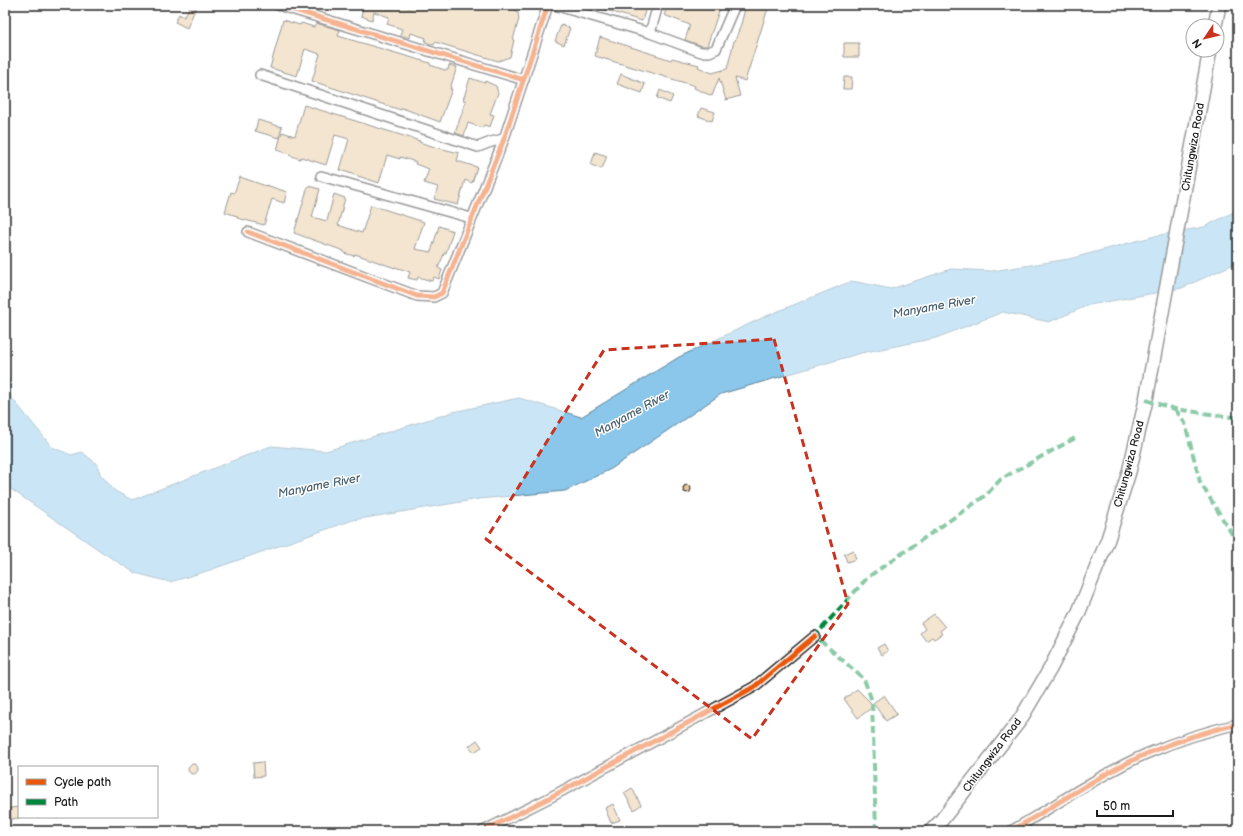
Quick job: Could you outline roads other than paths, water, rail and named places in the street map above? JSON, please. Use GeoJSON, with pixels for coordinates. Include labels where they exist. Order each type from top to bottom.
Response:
{"type":"FeatureCollection","features":[{"type":"Feature","properties":{"kind":"main road"},"geometry":{"type":"LineString","coordinates":[[1217,18],[1219,5]]}},
{"type":"Feature","properties":{"kind":"main road","name":"Chitungwiza Road"},"geometry":{"type":"LineString","coordinates":[[931,831],[940,822],[1020,720],[1050,669],[1078,614],[1108,539],[1129,472],[1146,400],[1209,58]]}},
{"type":"Feature","properties":{"kind":"street"},"geometry":{"type":"LineString","coordinates":[[278,5],[524,80]]}},
{"type":"Feature","properties":{"kind":"street"},"geometry":{"type":"LineString","coordinates":[[248,232],[417,296],[434,298],[442,294],[471,218],[504,139],[548,5]]}},
{"type":"Feature","properties":{"kind":"street"},"geometry":{"type":"LineString","coordinates":[[554,5],[650,33],[701,52],[709,52],[716,49],[735,5]]}},
{"type":"Feature","properties":{"kind":"street"},"geometry":{"type":"LineString","coordinates":[[650,33],[658,5]]}},
{"type":"Feature","properties":{"kind":"street"},"geometry":{"type":"LineString","coordinates":[[260,75],[478,147],[504,139]]}},
{"type":"Feature","properties":{"kind":"street"},"geometry":{"type":"LineString","coordinates":[[321,176],[471,218]]}},
{"type":"Feature","properties":{"kind":"street"},"geometry":{"type":"LineString","coordinates":[[483,831],[549,798],[754,687],[815,636]]}},
{"type":"Feature","properties":{"kind":"street"},"geometry":{"type":"LineString","coordinates":[[1011,831],[1083,788],[1145,755],[1174,742],[1206,731],[1238,724]]}},
{"type":"Feature","properties":{"kind":"water","name":"Manyame River"},"geometry":{"type":"Polygon","coordinates":[[[1238,210],[1238,262],[1182,288],[1089,305],[1049,322],[1003,312],[936,338],[861,353],[721,394],[611,469],[565,491],[479,499],[353,520],[207,571],[170,582],[135,573],[5,485],[5,343],[11,397],[52,447],[71,455],[82,452],[98,465],[100,474],[115,491],[132,500],[271,446],[326,451],[453,412],[519,398],[581,417],[679,357],[764,317],[852,281],[891,289],[951,269],[992,271],[1069,259],[1155,236],[1204,227],[1238,210]]]}}]}
